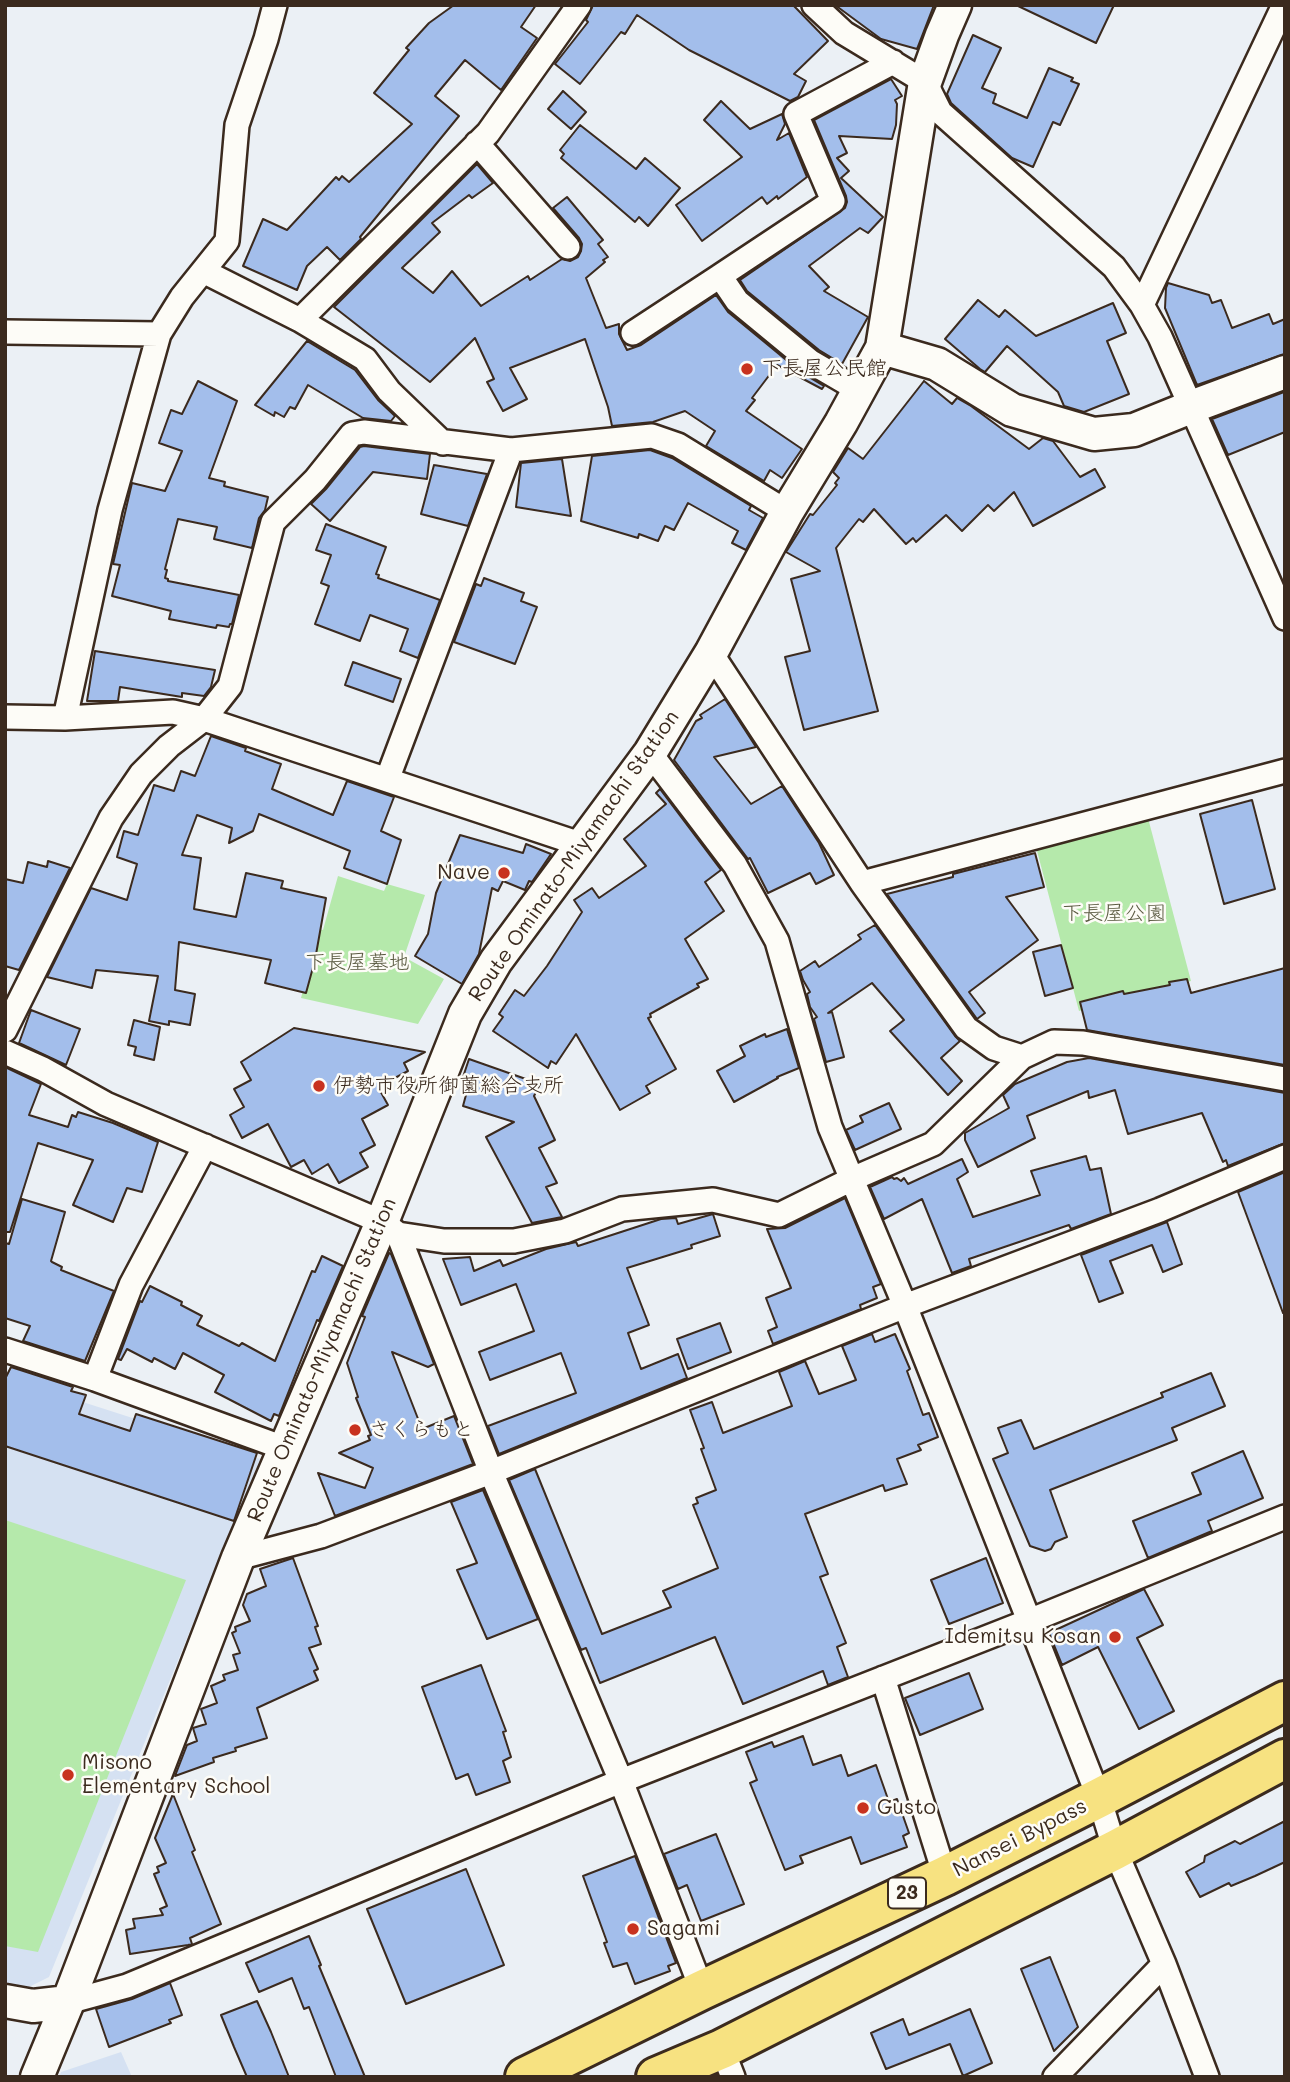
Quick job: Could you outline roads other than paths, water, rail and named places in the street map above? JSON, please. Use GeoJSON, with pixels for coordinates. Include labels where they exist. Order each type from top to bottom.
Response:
{"type":"FeatureCollection","features":[{"type":"Feature","properties":{"kind":"highway","name":"Nansei Bypass"},"geometry":{"type":"LineString","coordinates":[[525,2077],[945,1876],[1285,1701]]}},
{"type":"Feature","properties":{"kind":"highway"},"geometry":{"type":"LineString","coordinates":[[656,2077],[728,2063],[1285,1759]]}},
{"type":"Feature","properties":{"kind":"main road","name":"Route Ominato-Miyamachi Station"},"geometry":{"type":"LineString","coordinates":[[37,2077],[68,2003],[238,1558],[284,1448],[390,1228],[465,1014],[496,961],[650,753],[711,653],[787,512],[881,348],[925,82],[955,5]]}},
{"type":"Feature","properties":{"kind":"main road"},"geometry":{"type":"LineString","coordinates":[[881,348],[937,365],[1012,410],[1094,434],[1134,430],[1285,372]]}},
{"type":"Feature","properties":{"kind":"main road"},"geometry":{"type":"LineString","coordinates":[[5,2001],[33,2006],[68,2003]]}},
{"type":"Feature","properties":{"kind":"street"},"geometry":{"type":"LineString","coordinates":[[65,718],[110,510],[159,334],[182,297],[227,240],[237,125],[275,5]]}},
{"type":"Feature","properties":{"kind":"street"},"geometry":{"type":"LineString","coordinates":[[300,320],[488,133],[579,5]]}},
{"type":"Feature","properties":{"kind":"street"},"geometry":{"type":"LineString","coordinates":[[814,5],[844,33],[925,82],[940,112],[1114,267],[1142,304],[1160,337],[1285,618]]}},
{"type":"Feature","properties":{"kind":"street"},"geometry":{"type":"LineString","coordinates":[[1142,304],[1284,5]]}},
{"type":"Feature","properties":{"kind":"street"},"geometry":{"type":"LineString","coordinates":[[633,333],[833,201],[796,114],[893,62]]}},
{"type":"Feature","properties":{"kind":"street"},"geometry":{"type":"LineString","coordinates":[[477,144],[568,247]]}},
{"type":"Feature","properties":{"kind":"street"},"geometry":{"type":"LineString","coordinates":[[203,271],[300,320],[365,359],[389,391],[443,443]]}},
{"type":"Feature","properties":{"kind":"street"},"geometry":{"type":"LineString","coordinates":[[720,276],[737,301],[811,362],[859,390]]}},
{"type":"Feature","properties":{"kind":"street"},"geometry":{"type":"LineString","coordinates":[[5,332],[159,334]]}},
{"type":"Feature","properties":{"kind":"street"},"geometry":{"type":"LineString","coordinates":[[5,1030],[111,818],[141,774],[169,746],[204,719],[230,685],[273,522],[315,480],[352,434],[364,432],[414,437],[511,450],[652,436],[678,445],[787,512]]}},
{"type":"Feature","properties":{"kind":"street"},"geometry":{"type":"LineString","coordinates":[[387,780],[511,450]]}},
{"type":"Feature","properties":{"kind":"street"},"geometry":{"type":"LineString","coordinates":[[711,653],[862,884],[966,1028],[994,1048],[1022,1057]]}},
{"type":"Feature","properties":{"kind":"street"},"geometry":{"type":"LineString","coordinates":[[5,717],[65,718],[173,712],[204,719],[583,845]]}},
{"type":"Feature","properties":{"kind":"street"},"geometry":{"type":"LineString","coordinates":[[650,753],[735,865],[777,941],[830,1127],[905,1306],[1099,1798],[1115,1850],[1164,1965],[1207,2077]]}},
{"type":"Feature","properties":{"kind":"street"},"geometry":{"type":"LineString","coordinates":[[862,884],[1285,771]]}},
{"type":"Feature","properties":{"kind":"street"},"geometry":{"type":"LineString","coordinates":[[5,1052],[43,1069],[106,1104],[390,1228],[444,1241],[514,1241],[565,1231],[622,1209],[713,1200],[779,1215],[852,1179],[933,1144],[1022,1057],[1054,1042],[1083,1043],[1285,1079]]}},
{"type":"Feature","properties":{"kind":"street"},"geometry":{"type":"LineString","coordinates":[[95,1379],[131,1285],[205,1146]]}},
{"type":"Feature","properties":{"kind":"street"},"geometry":{"type":"LineString","coordinates":[[238,1558],[321,1536],[491,1472],[905,1306],[1160,1210],[1285,1157]]}},
{"type":"Feature","properties":{"kind":"street"},"geometry":{"type":"LineString","coordinates":[[390,1228],[621,1781],[702,1990]]}},
{"type":"Feature","properties":{"kind":"street"},"geometry":{"type":"LineString","coordinates":[[5,1350],[95,1379],[284,1448]]}},
{"type":"Feature","properties":{"kind":"street"},"geometry":{"type":"LineString","coordinates":[[68,2003],[127,1986],[621,1781],[1285,1517]]}},
{"type":"Feature","properties":{"kind":"street"},"geometry":{"type":"LineString","coordinates":[[883,1678],[945,1876]]}},
{"type":"Feature","properties":{"kind":"street"},"geometry":{"type":"LineString","coordinates":[[1055,2077],[1164,1965]]}},
{"type":"Feature","properties":{"kind":"place","name":"下長屋公民館"},"geometry":{"type":"Point","coordinates":[747,369]}},
{"type":"Feature","properties":{"kind":"place","name":"Nave"},"geometry":{"type":"Point","coordinates":[504,873]}},
{"type":"Feature","properties":{"kind":"place","name":"伊勢市役所御薗総合支所"},"geometry":{"type":"Point","coordinates":[319,1086]}},
{"type":"Feature","properties":{"kind":"place","name":"さくらもと"},"geometry":{"type":"Point","coordinates":[355,1430]}},
{"type":"Feature","properties":{"kind":"place","name":"Idemitsu Kosan"},"geometry":{"type":"Point","coordinates":[1115,1637]}},
{"type":"Feature","properties":{"kind":"place","name":"Misono Elementary School"},"geometry":{"type":"Point","coordinates":[68,1775]}},
{"type":"Feature","properties":{"kind":"place","name":"Gusto"},"geometry":{"type":"Point","coordinates":[863,1808]}},
{"type":"Feature","properties":{"kind":"place","name":"Sagami"},"geometry":{"type":"Point","coordinates":[633,1929]}},
{"type":"Feature","properties":{"kind":"park label","name":"下長屋公園"},"geometry":{"type":"Point","coordinates":[1114,914]}},
{"type":"Feature","properties":{"kind":"park label","name":"下長屋墓地"},"geometry":{"type":"Point","coordinates":[357,963]}}]}
